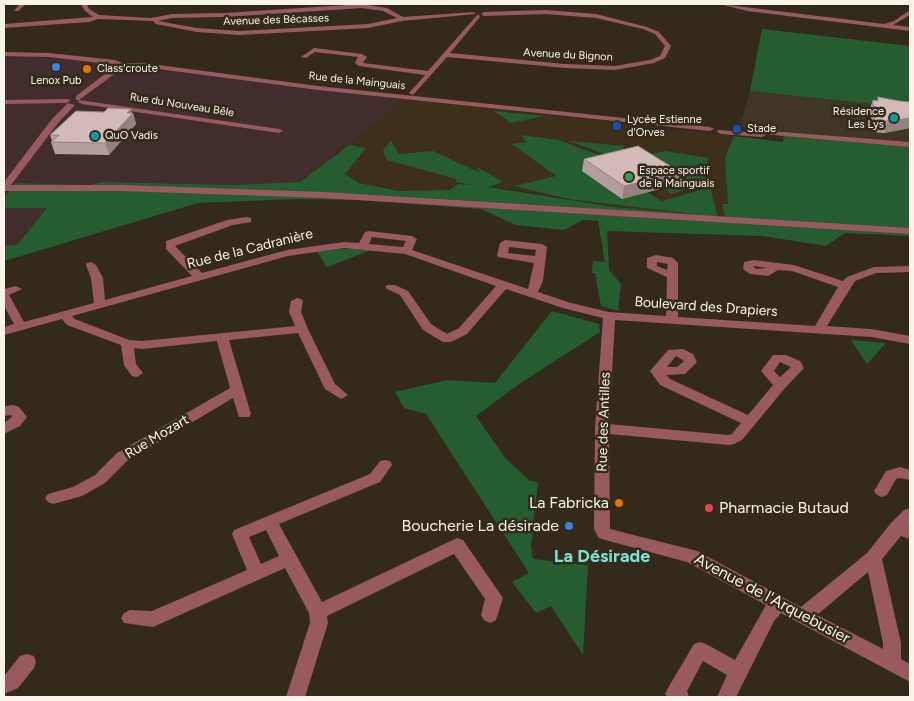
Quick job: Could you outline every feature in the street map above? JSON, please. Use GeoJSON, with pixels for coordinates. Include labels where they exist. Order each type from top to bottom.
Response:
{"type":"FeatureCollection","features":[{"type":"Feature","properties":{"kind":"street"},"geometry":{"type":"LineString","coordinates":[[16,10],[23,4]]}},
{"type":"Feature","properties":{"kind":"street"},"geometry":{"type":"LineString","coordinates":[[84,4],[87,10],[98,17]]}},
{"type":"Feature","properties":{"kind":"street"},"geometry":{"type":"LineString","coordinates":[[723,4],[747,9],[910,29]]}},
{"type":"Feature","properties":{"kind":"street"},"geometry":{"type":"LineString","coordinates":[[4,26],[89,20],[98,17],[151,20],[172,16],[225,16],[362,6],[385,9],[402,19]]}},
{"type":"Feature","properties":{"kind":"street","name":"Avenue du Bignon"},"geometry":{"type":"LineString","coordinates":[[446,55],[565,66],[615,68],[663,57],[668,46],[657,33],[645,28],[596,16],[546,12],[480,13]]}},
{"type":"Feature","properties":{"kind":"street"},"geometry":{"type":"LineString","coordinates":[[882,26],[896,22],[910,12]]}},
{"type":"Feature","properties":{"kind":"street"},"geometry":{"type":"LineString","coordinates":[[413,93],[480,13]]}},
{"type":"Feature","properties":{"kind":"street","name":"Avenue des Bécasses"},"geometry":{"type":"LineString","coordinates":[[151,20],[197,30],[246,33],[368,26],[402,19],[480,13]]}},
{"type":"Feature","properties":{"kind":"street"},"geometry":{"type":"LineString","coordinates":[[304,57],[314,50],[360,55],[364,57],[358,63],[361,65],[430,72]]}},
{"type":"Feature","properties":{"kind":"street","name":"Rue de la Mainguais"},"geometry":{"type":"LineString","coordinates":[[4,54],[78,58],[115,62],[122,66],[159,66],[318,88],[710,129],[714,126],[722,130],[774,134]]}},
{"type":"Feature","properties":{"kind":"street"},"geometry":{"type":"LineString","coordinates":[[4,102],[69,103],[80,100],[122,66]]}},
{"type":"Feature","properties":{"kind":"street","name":"Rue du Nouveau Bêle"},"geometry":{"type":"LineString","coordinates":[[80,100],[279,131]]}},
{"type":"Feature","properties":{"kind":"street"},"geometry":{"type":"LineString","coordinates":[[4,188],[69,103]]}},
{"type":"Feature","properties":{"kind":"street"},"geometry":{"type":"LineString","coordinates":[[774,134],[910,145]]}},
{"type":"Feature","properties":{"kind":"street"},"geometry":{"type":"LineString","coordinates":[[774,134],[910,149]]}},
{"type":"Feature","properties":{"kind":"street"},"geometry":{"type":"LineString","coordinates":[[4,188],[122,188],[324,195],[910,231]]}},
{"type":"Feature","properties":{"kind":"street"},"geometry":{"type":"LineString","coordinates":[[200,277],[170,247],[170,243],[230,222],[247,220]]}},
{"type":"Feature","properties":{"kind":"street","name":"Rue de la Cadranière"},"geometry":{"type":"LineString","coordinates":[[4,330],[299,250],[327,246],[363,245],[406,251],[504,284]]}},
{"type":"Feature","properties":{"kind":"street"},"geometry":{"type":"LineString","coordinates":[[532,294],[538,281],[539,260]]}},
{"type":"Feature","properties":{"kind":"street"},"geometry":{"type":"LineString","coordinates":[[91,265],[97,278],[100,304]]}},
{"type":"Feature","properties":{"kind":"street"},"geometry":{"type":"LineString","coordinates":[[776,266],[794,268],[845,286]]}},
{"type":"Feature","properties":{"kind":"street"},"geometry":{"type":"LineString","coordinates":[[819,329],[845,286],[861,273],[887,268],[910,269]]}},
{"type":"Feature","properties":{"kind":"street"},"geometry":{"type":"LineString","coordinates":[[671,275],[672,322]]}},
{"type":"Feature","properties":{"kind":"street"},"geometry":{"type":"LineString","coordinates":[[391,287],[404,293],[427,327],[447,339],[463,331],[504,284]]}},
{"type":"Feature","properties":{"kind":"street","name":"Boulevard des Drapiers"},"geometry":{"type":"LineString","coordinates":[[504,284],[567,306],[609,316],[672,322],[871,333],[910,340]]}},
{"type":"Feature","properties":{"kind":"street"},"geometry":{"type":"LineString","coordinates":[[16,288],[4,294],[21,326]]}},
{"type":"Feature","properties":{"kind":"street"},"geometry":{"type":"LineString","coordinates":[[297,301],[295,312],[302,329],[330,386],[341,395]]}},
{"type":"Feature","properties":{"kind":"street"},"geometry":{"type":"LineString","coordinates":[[65,314],[72,322],[127,343],[142,345],[302,329]]}},
{"type":"Feature","properties":{"kind":"street","name":"Rue des Antilles"},"geometry":{"type":"LineString","coordinates":[[602,529],[602,428],[609,316]]}},
{"type":"Feature","properties":{"kind":"street"},"geometry":{"type":"LineString","coordinates":[[222,338],[244,414]]}},
{"type":"Feature","properties":{"kind":"street"},"geometry":{"type":"LineString","coordinates":[[127,343],[130,365],[137,373]]}},
{"type":"Feature","properties":{"kind":"street"},"geometry":{"type":"LineString","coordinates":[[656,371],[665,382],[750,422]]}},
{"type":"Feature","properties":{"kind":"street"},"geometry":{"type":"LineString","coordinates":[[602,428],[729,440],[737,437],[780,386]]}},
{"type":"Feature","properties":{"kind":"street","name":"Rue Mozart"},"geometry":{"type":"LineString","coordinates":[[53,498],[77,492],[100,479],[122,457],[236,390]]}},
{"type":"Feature","properties":{"kind":"street"},"geometry":{"type":"LineString","coordinates":[[4,411],[14,410],[20,417],[15,423],[4,429]]}},
{"type":"Feature","properties":{"kind":"street"},"geometry":{"type":"LineString","coordinates":[[257,573],[240,534],[375,478],[385,465]]}},
{"type":"Feature","properties":{"kind":"street"},"geometry":{"type":"LineString","coordinates":[[882,491],[891,475],[900,472],[910,475]]}},
{"type":"Feature","properties":{"kind":"street"},"geometry":{"type":"LineString","coordinates":[[803,616],[904,530],[910,514]]}},
{"type":"Feature","properties":{"kind":"street"},"geometry":{"type":"LineString","coordinates":[[270,522],[318,612],[318,623],[296,697]]}},
{"type":"Feature","properties":{"kind":"street","name":"Avenue de l'Arquebusier"},"geometry":{"type":"LineString","coordinates":[[602,529],[607,536],[691,556],[711,565],[910,673]]}},
{"type":"Feature","properties":{"kind":"street"},"geometry":{"type":"LineString","coordinates":[[318,612],[457,545],[494,598],[490,615]]}},
{"type":"Feature","properties":{"kind":"street"},"geometry":{"type":"LineString","coordinates":[[873,558],[892,643],[892,663]]}},
{"type":"Feature","properties":{"kind":"street"},"geometry":{"type":"LineString","coordinates":[[130,618],[153,619],[289,559]]}},
{"type":"Feature","properties":{"kind":"street"},"geometry":{"type":"LineString","coordinates":[[726,697],[768,616],[778,603]]}},
{"type":"Feature","properties":{"kind":"street"},"geometry":{"type":"LineString","coordinates":[[680,697],[675,694],[700,650],[739,672]]}},
{"type":"Feature","properties":{"kind":"street"},"geometry":{"type":"LineString","coordinates":[[4,685],[11,682],[27,662]]}},
{"type":"Feature","properties":{"kind":"shaded area"},"geometry":{"type":"Polygon","coordinates":[[[4,54],[33,54],[407,99],[300,182],[233,185],[102,182],[90,185],[15,183],[4,198],[4,54]]]}},
{"type":"Feature","properties":{"kind":"shaded area"},"geometry":{"type":"Polygon","coordinates":[[[750,91],[910,108],[910,144],[740,127],[750,91]]]}},
{"type":"Feature","properties":{"kind":"shaded area"},"geometry":{"type":"Polygon","coordinates":[[[407,99],[734,136],[725,158],[728,204],[723,204],[725,217],[614,207],[510,189],[458,184],[450,190],[399,191],[359,183],[345,174],[366,148],[349,145],[407,99]]]}},
{"type":"Feature","properties":{"kind":"shaded area"},"geometry":{"type":"Polygon","coordinates":[[[4,208],[47,208],[17,245],[4,246],[4,208]]]}},
{"type":"Feature","properties":{"kind":"green space"},"geometry":{"type":"Polygon","coordinates":[[[762,29],[910,46],[910,108],[750,91],[762,29]]]}},
{"type":"Feature","properties":{"kind":"green space"},"geometry":{"type":"Polygon","coordinates":[[[494,111],[544,116],[511,123],[494,111]]]}},
{"type":"Feature","properties":{"kind":"green space"},"geometry":{"type":"Polygon","coordinates":[[[784,132],[910,144],[910,236],[845,233],[826,246],[763,236],[607,231],[609,270],[621,284],[618,311],[601,306],[595,273],[592,273],[593,261],[605,262],[598,221],[583,220],[564,230],[516,225],[481,209],[360,200],[296,199],[198,203],[4,261],[4,246],[17,245],[47,208],[4,208],[4,198],[15,183],[90,185],[102,182],[233,185],[300,182],[349,145],[366,148],[345,174],[359,183],[399,191],[450,190],[458,184],[474,185],[456,182],[456,179],[387,160],[383,150],[391,141],[399,154],[433,151],[480,173],[477,167],[503,182],[488,187],[614,207],[703,215],[568,199],[515,186],[556,176],[512,144],[526,142],[521,135],[559,140],[617,162],[622,199],[647,192],[662,201],[710,187],[718,217],[725,217],[722,204],[728,204],[725,158],[734,136],[783,142],[784,132]]]}},
{"type":"Feature","properties":{"kind":"green space"},"geometry":{"type":"Polygon","coordinates":[[[569,141],[624,146],[621,158],[618,159],[569,141]]]}},
{"type":"Feature","properties":{"kind":"green space"},"geometry":{"type":"Polygon","coordinates":[[[665,151],[708,158],[704,184],[671,194],[664,189],[683,183],[640,157],[665,151]]]}},
{"type":"Feature","properties":{"kind":"green space"},"geometry":{"type":"Polygon","coordinates":[[[340,249],[371,250],[327,267],[317,251],[340,249]]]}},
{"type":"Feature","properties":{"kind":"green space"},"geometry":{"type":"Polygon","coordinates":[[[552,311],[599,324],[600,332],[519,384],[476,416],[506,459],[530,481],[538,482],[531,546],[533,559],[588,565],[583,655],[551,606],[536,613],[512,582],[529,573],[426,414],[404,408],[395,392],[447,380],[495,383],[552,311]]]}},
{"type":"Feature","properties":{"kind":"green space"},"geometry":{"type":"Polygon","coordinates":[[[851,340],[886,343],[867,364],[851,340]]]}},
{"type":"Feature","properties":{"kind":"building"},"geometry":{"type":"Polygon","coordinates":[[[878,97],[910,102],[910,118],[875,121],[873,100],[878,101],[878,97]]]}},
{"type":"Feature","properties":{"kind":"building"},"geometry":{"type":"Polygon","coordinates":[[[108,108],[131,109],[127,113],[133,113],[105,143],[51,142],[59,135],[50,135],[76,111],[104,112],[108,108]]]}},
{"type":"Feature","properties":{"kind":"building"},"geometry":{"type":"Polygon","coordinates":[[[638,146],[680,172],[624,186],[584,159],[638,146]]]}},
{"type":"Feature","properties":{"kind":"place","name":"Lenox Pub"},"geometry":{"type":"Point","coordinates":[56,67]}},
{"type":"Feature","properties":{"kind":"place","name":"Class'croute"},"geometry":{"type":"Point","coordinates":[87,69]}},
{"type":"Feature","properties":{"kind":"place","name":"Résidence Les Lys"},"geometry":{"type":"Point","coordinates":[894,118]}},
{"type":"Feature","properties":{"kind":"place","name":"Lycée Estienne d'Orves"},"geometry":{"type":"Point","coordinates":[617,126]}},
{"type":"Feature","properties":{"kind":"place","name":"Stade"},"geometry":{"type":"Point","coordinates":[737,129]}},
{"type":"Feature","properties":{"kind":"place","name":"QuO Vadis"},"geometry":{"type":"Point","coordinates":[95,136]}},
{"type":"Feature","properties":{"kind":"place","name":"Espace sportif de la Mainguais"},"geometry":{"type":"Point","coordinates":[629,177]}},
{"type":"Feature","properties":{"kind":"place","name":"La Fabricka"},"geometry":{"type":"Point","coordinates":[619,503]}},
{"type":"Feature","properties":{"kind":"place","name":"Pharmacie Butaud"},"geometry":{"type":"Point","coordinates":[709,508]}},
{"type":"Feature","properties":{"kind":"place","name":"Boucherie La désirade"},"geometry":{"type":"Point","coordinates":[569,526]}},
{"type":"Feature","properties":{"kind":"district","name":"La Désirade"},"geometry":{"type":"Point","coordinates":[602,557]}}]}
